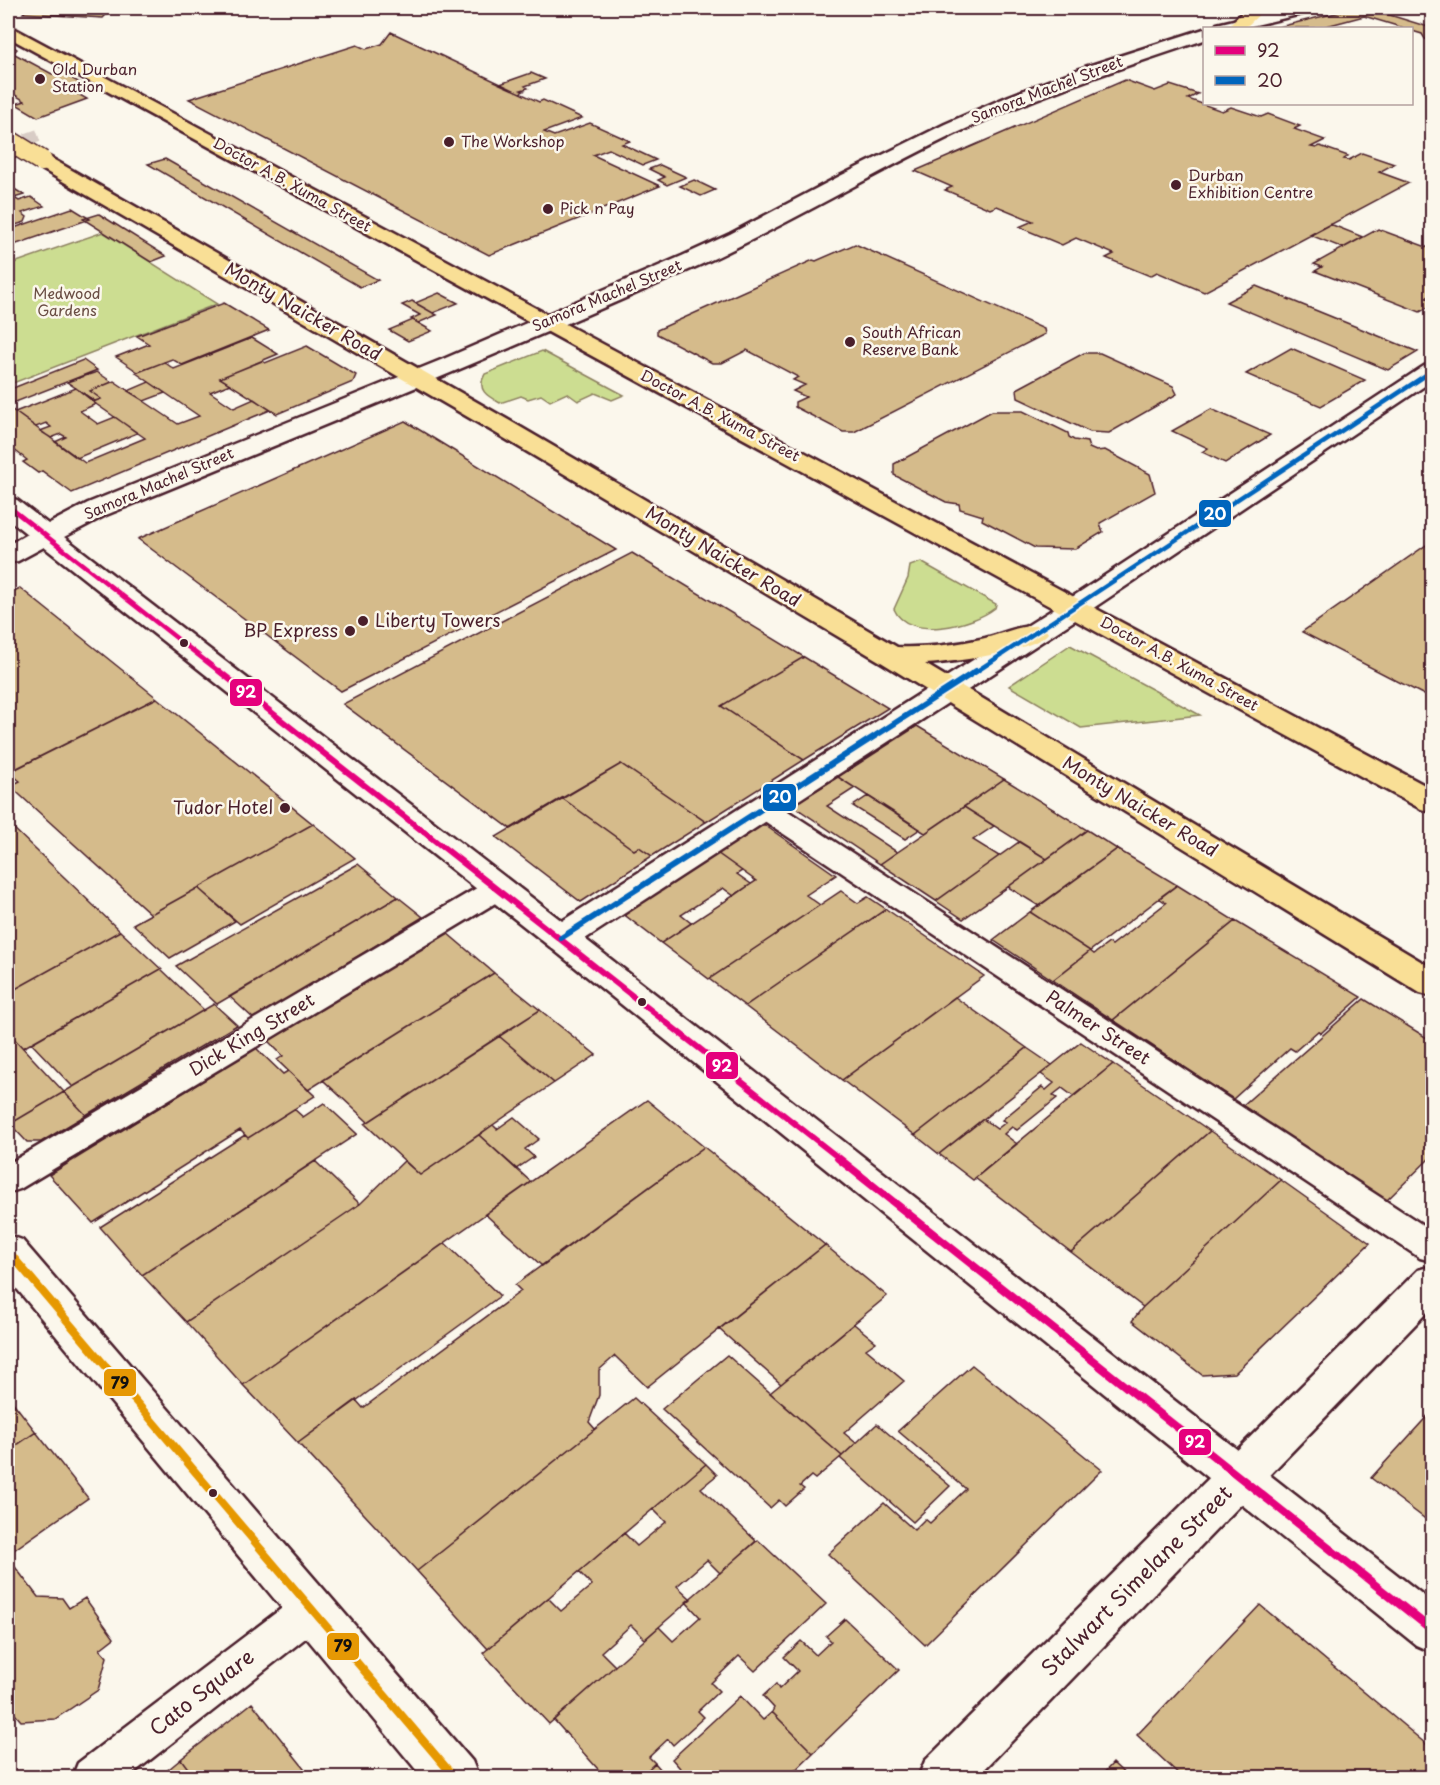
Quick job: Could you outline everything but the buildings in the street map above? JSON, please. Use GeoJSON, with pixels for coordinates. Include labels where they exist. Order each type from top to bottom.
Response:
{"type":"FeatureCollection","features":[{"type":"Feature","properties":{"kind":"main road"},"geometry":{"type":"LineString","coordinates":[[1232,26],[1257,8]]}},
{"type":"Feature","properties":{"kind":"main road"},"geometry":{"type":"LineString","coordinates":[[1232,26],[1304,8]]}},
{"type":"Feature","properties":{"kind":"main road","name":"Doctor A.B. Xuma Street"},"geometry":{"type":"LineString","coordinates":[[8,30],[1432,802]]}},
{"type":"Feature","properties":{"kind":"main road","name":"Samora Machel Street"},"geometry":{"type":"LineString","coordinates":[[8,555],[97,509],[417,378],[738,239],[847,180],[995,109],[1092,70],[1203,34]]}},
{"type":"Feature","properties":{"kind":"main road","name":"Monty Naicker Road"},"geometry":{"type":"LineString","coordinates":[[8,140],[891,656],[1432,984]]}},
{"type":"Feature","properties":{"kind":"main road"},"geometry":{"type":"LineString","coordinates":[[561,938],[1076,607],[1432,371]]}},
{"type":"Feature","properties":{"kind":"main road"},"geometry":{"type":"LineString","coordinates":[[8,506],[561,938],[1432,1630]]}},
{"type":"Feature","properties":{"kind":"main road"},"geometry":{"type":"LineString","coordinates":[[891,656],[919,657],[952,654],[1034,633]]}},
{"type":"Feature","properties":{"kind":"main road"},"geometry":{"type":"LineString","coordinates":[[8,1251],[455,1778]]}},
{"type":"Feature","properties":{"kind":"main road","name":"Stalwart Simelane Street"},"geometry":{"type":"LineString","coordinates":[[942,1778],[1432,1282]]}},
{"type":"Feature","properties":{"kind":"street","name":"Palmer Street"},"geometry":{"type":"LineString","coordinates":[[764,808],[1432,1248]]}},
{"type":"Feature","properties":{"kind":"street","name":"Dick King Street"},"geometry":{"type":"LineString","coordinates":[[8,1180],[497,890]]}},
{"type":"Feature","properties":{"kind":"street","name":"Cato Square"},"geometry":{"type":"LineString","coordinates":[[93,1778],[312,1609]]}},
{"type":"Feature","properties":{"kind":"green space","name":"Medwood Gardens"},"geometry":{"type":"Polygon","coordinates":[[[103,232],[217,304],[8,385],[8,265],[103,232]]]}},
{"type":"Feature","properties":{"kind":"green space"},"geometry":{"type":"Polygon","coordinates":[[[542,351],[624,395],[612,400],[595,393],[578,401],[567,393],[550,401],[541,395],[528,399],[521,396],[500,403],[484,392],[482,384],[485,374],[542,351]]]}},
{"type":"Feature","properties":{"kind":"green space"},"geometry":{"type":"Polygon","coordinates":[[[921,562],[996,604],[995,608],[972,620],[942,627],[927,628],[901,619],[894,609],[908,578],[910,566],[921,562]]]}},
{"type":"Feature","properties":{"kind":"green space"},"geometry":{"type":"Polygon","coordinates":[[[1070,645],[1200,715],[1081,728],[1009,686],[1070,645]]]}},
{"type":"Feature","properties":{"kind":"tunnel"},"geometry":{"type":"LineString","coordinates":[[8,146],[43,134]]}},
{"type":"Feature","properties":{"kind":"transit line","name":"20"},"geometry":{"type":"LineString","coordinates":[[561,938],[1076,607],[1432,371]]}},
{"type":"Feature","properties":{"kind":"transit line","name":"92"},"geometry":{"type":"LineString","coordinates":[[8,506],[561,938],[1432,1630]]}},
{"type":"Feature","properties":{"kind":"transit line","name":"79"},"geometry":{"type":"LineString","coordinates":[[8,1251],[455,1778]]}},
{"type":"Feature","properties":{"kind":"place","name":"Old Durban Station"},"geometry":{"type":"Point","coordinates":[40,79]}},
{"type":"Feature","properties":{"kind":"place","name":"The Workshop"},"geometry":{"type":"Point","coordinates":[449,142]}},
{"type":"Feature","properties":{"kind":"place","name":"Durban Exhibition Centre"},"geometry":{"type":"Point","coordinates":[1176,185]}},
{"type":"Feature","properties":{"kind":"place","name":"Pick n Pay"},"geometry":{"type":"Point","coordinates":[548,209]}},
{"type":"Feature","properties":{"kind":"place","name":"South African Reserve Bank"},"geometry":{"type":"Point","coordinates":[850,342]}},
{"type":"Feature","properties":{"kind":"place","name":"Liberty Towers"},"geometry":{"type":"Point","coordinates":[363,621]}},
{"type":"Feature","properties":{"kind":"place","name":"BP Express"},"geometry":{"type":"Point","coordinates":[350,631]}},
{"type":"Feature","properties":{"kind":"place","name":"Tudor Hotel"},"geometry":{"type":"Point","coordinates":[285,808]}}]}
